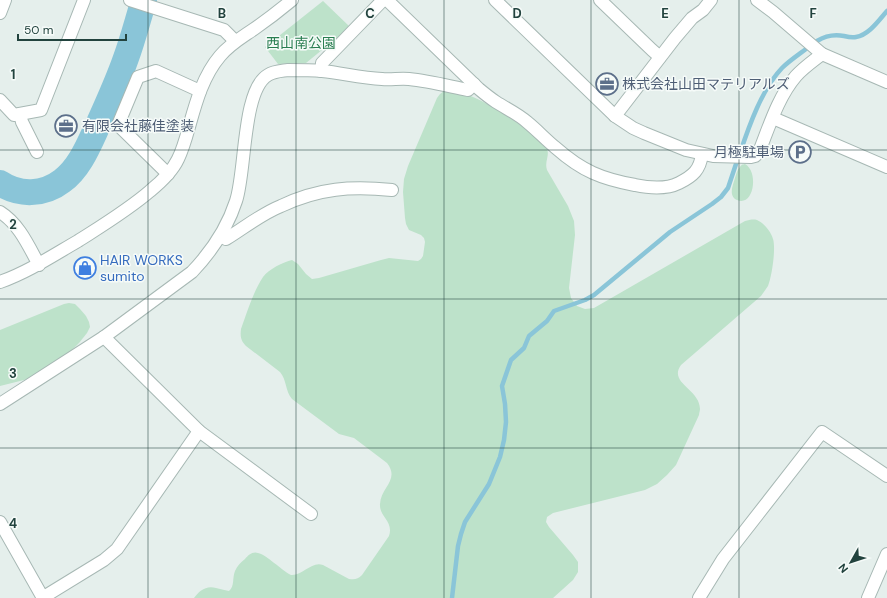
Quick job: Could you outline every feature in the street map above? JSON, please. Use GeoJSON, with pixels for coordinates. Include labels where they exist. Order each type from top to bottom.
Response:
{"type":"FeatureCollection","features":[{"type":"Feature","properties":{"kind":"street"},"geometry":{"type":"LineString","coordinates":[[0,13],[5,0]]}},
{"type":"Feature","properties":{"kind":"street"},"geometry":{"type":"LineString","coordinates":[[0,100],[14,115],[41,110],[84,0]]}},
{"type":"Feature","properties":{"kind":"street"},"geometry":{"type":"LineString","coordinates":[[0,282],[39,265],[115,218],[144,196],[168,174],[178,159],[184,145],[200,92],[221,55],[235,41],[252,31],[292,0]]}},
{"type":"Feature","properties":{"kind":"street"},"geometry":{"type":"LineString","coordinates":[[321,70],[322,63],[383,0]]}},
{"type":"Feature","properties":{"kind":"street"},"geometry":{"type":"LineString","coordinates":[[387,0],[474,84],[492,99],[528,122],[570,159],[594,173],[614,181],[653,188],[665,187],[677,184],[697,171],[701,162],[702,154]]}},
{"type":"Feature","properties":{"kind":"street"},"geometry":{"type":"LineString","coordinates":[[495,0],[615,116],[644,133],[686,150],[702,154],[752,158],[755,156],[759,152],[780,100],[797,76],[822,54]]}},
{"type":"Feature","properties":{"kind":"street"},"geometry":{"type":"LineString","coordinates":[[600,0],[660,57]]}},
{"type":"Feature","properties":{"kind":"street"},"geometry":{"type":"LineString","coordinates":[[615,116],[683,28],[711,0]]}},
{"type":"Feature","properties":{"kind":"street"},"geometry":{"type":"LineString","coordinates":[[757,0],[822,54],[887,82]]}},
{"type":"Feature","properties":{"kind":"street"},"geometry":{"type":"LineString","coordinates":[[132,1],[224,30],[235,41]]}},
{"type":"Feature","properties":{"kind":"street"},"geometry":{"type":"LineString","coordinates":[[0,404],[104,337],[192,272],[204,259],[221,236],[231,216],[237,199],[241,182],[248,116],[258,85],[262,79],[273,72],[321,70],[382,79],[407,79],[468,90],[474,84]]}},
{"type":"Feature","properties":{"kind":"street"},"geometry":{"type":"LineString","coordinates":[[168,174],[118,125],[138,77],[156,71],[200,92]]}},
{"type":"Feature","properties":{"kind":"street"},"geometry":{"type":"LineString","coordinates":[[20,114],[22,122],[37,152]]}},
{"type":"Feature","properties":{"kind":"street"},"geometry":{"type":"LineString","coordinates":[[773,118],[887,167]]}},
{"type":"Feature","properties":{"kind":"street"},"geometry":{"type":"LineString","coordinates":[[221,236],[226,239],[280,206],[301,197],[323,191],[346,188],[392,190]]}},
{"type":"Feature","properties":{"kind":"street"},"geometry":{"type":"LineString","coordinates":[[0,212],[7,216],[20,231],[39,265]]}},
{"type":"Feature","properties":{"kind":"street"},"geometry":{"type":"LineString","coordinates":[[104,337],[199,431],[311,514]]}},
{"type":"Feature","properties":{"kind":"street"},"geometry":{"type":"LineString","coordinates":[[0,522],[43,598],[104,560],[117,549],[199,431]]}},
{"type":"Feature","properties":{"kind":"street"},"geometry":{"type":"LineString","coordinates":[[699,598],[723,559],[822,432],[887,476]]}},
{"type":"Feature","properties":{"kind":"street"},"geometry":{"type":"LineString","coordinates":[[868,598],[887,554]]}},
{"type":"Feature","properties":{"kind":"green space","name":"西山南公園"},"geometry":{"type":"Polygon","coordinates":[[[323,1],[350,27],[306,63],[278,64],[265,47],[323,1]]]}},
{"type":"Feature","properties":{"kind":"green space"},"geometry":{"type":"Polygon","coordinates":[[[444,91],[466,94],[486,104],[522,126],[546,147],[548,153],[546,164],[547,170],[568,206],[574,221],[575,235],[569,288],[571,298],[577,306],[585,309],[594,308],[745,221],[751,220],[757,220],[765,225],[773,239],[773,262],[768,286],[761,296],[681,365],[678,371],[678,377],[699,402],[700,410],[676,465],[667,475],[657,484],[645,490],[553,513],[547,517],[546,522],[549,527],[578,562],[578,572],[573,580],[553,598],[194,598],[198,593],[209,587],[229,591],[233,584],[234,574],[237,567],[248,556],[254,553],[262,554],[291,575],[295,575],[319,564],[349,579],[356,579],[362,575],[389,536],[390,526],[380,508],[381,498],[389,484],[392,474],[387,463],[354,438],[339,434],[292,399],[288,393],[284,378],[280,372],[246,346],[242,341],[241,329],[259,283],[272,269],[285,262],[292,260],[298,264],[312,279],[389,258],[418,261],[421,259],[423,256],[425,242],[421,235],[409,230],[406,224],[403,192],[404,179],[408,166],[437,98],[444,91]]]}},
{"type":"Feature","properties":{"kind":"green space"},"geometry":{"type":"Polygon","coordinates":[[[745,164],[752,174],[753,188],[751,194],[743,201],[734,198],[732,187],[738,170],[745,164]]]}},
{"type":"Feature","properties":{"kind":"green space"},"geometry":{"type":"Polygon","coordinates":[[[69,303],[75,304],[86,316],[89,322],[90,327],[79,343],[70,352],[28,379],[0,386],[0,330],[69,303]]]}},
{"type":"Feature","properties":{"kind":"waterway"},"geometry":{"type":"LineString","coordinates":[[0,183],[23,192],[47,189],[62,181],[79,163],[116,84],[129,51],[144,0]]}},
{"type":"Feature","properties":{"kind":"waterway"},"geometry":{"type":"LineString","coordinates":[[817,41],[833,35],[848,37],[861,36],[873,27],[887,11]]}},
{"type":"Feature","properties":{"kind":"waterway"},"geometry":{"type":"LineString","coordinates":[[740,153],[752,120],[768,86],[782,68],[806,49]]}},
{"type":"Feature","properties":{"kind":"waterway"},"geometry":{"type":"LineString","coordinates":[[452,598],[458,546],[465,522],[489,484],[500,457],[506,422],[502,386],[511,360],[524,348],[529,336],[547,321],[554,311],[585,300],[594,295],[670,232],[721,197],[728,188],[737,161]]}},
{"type":"Feature","properties":{"kind":"place","name":"株式会社山田マテリアルズ"},"geometry":{"type":"Point","coordinates":[607,84]}},
{"type":"Feature","properties":{"kind":"place","name":"有限会社藤佳塗装"},"geometry":{"type":"Point","coordinates":[66,126]}},
{"type":"Feature","properties":{"kind":"place","name":"月極駐車場"},"geometry":{"type":"Point","coordinates":[800,152]}},
{"type":"Feature","properties":{"kind":"place","name":"HAIR WORKS sumito"},"geometry":{"type":"Point","coordinates":[85,268]}}]}
